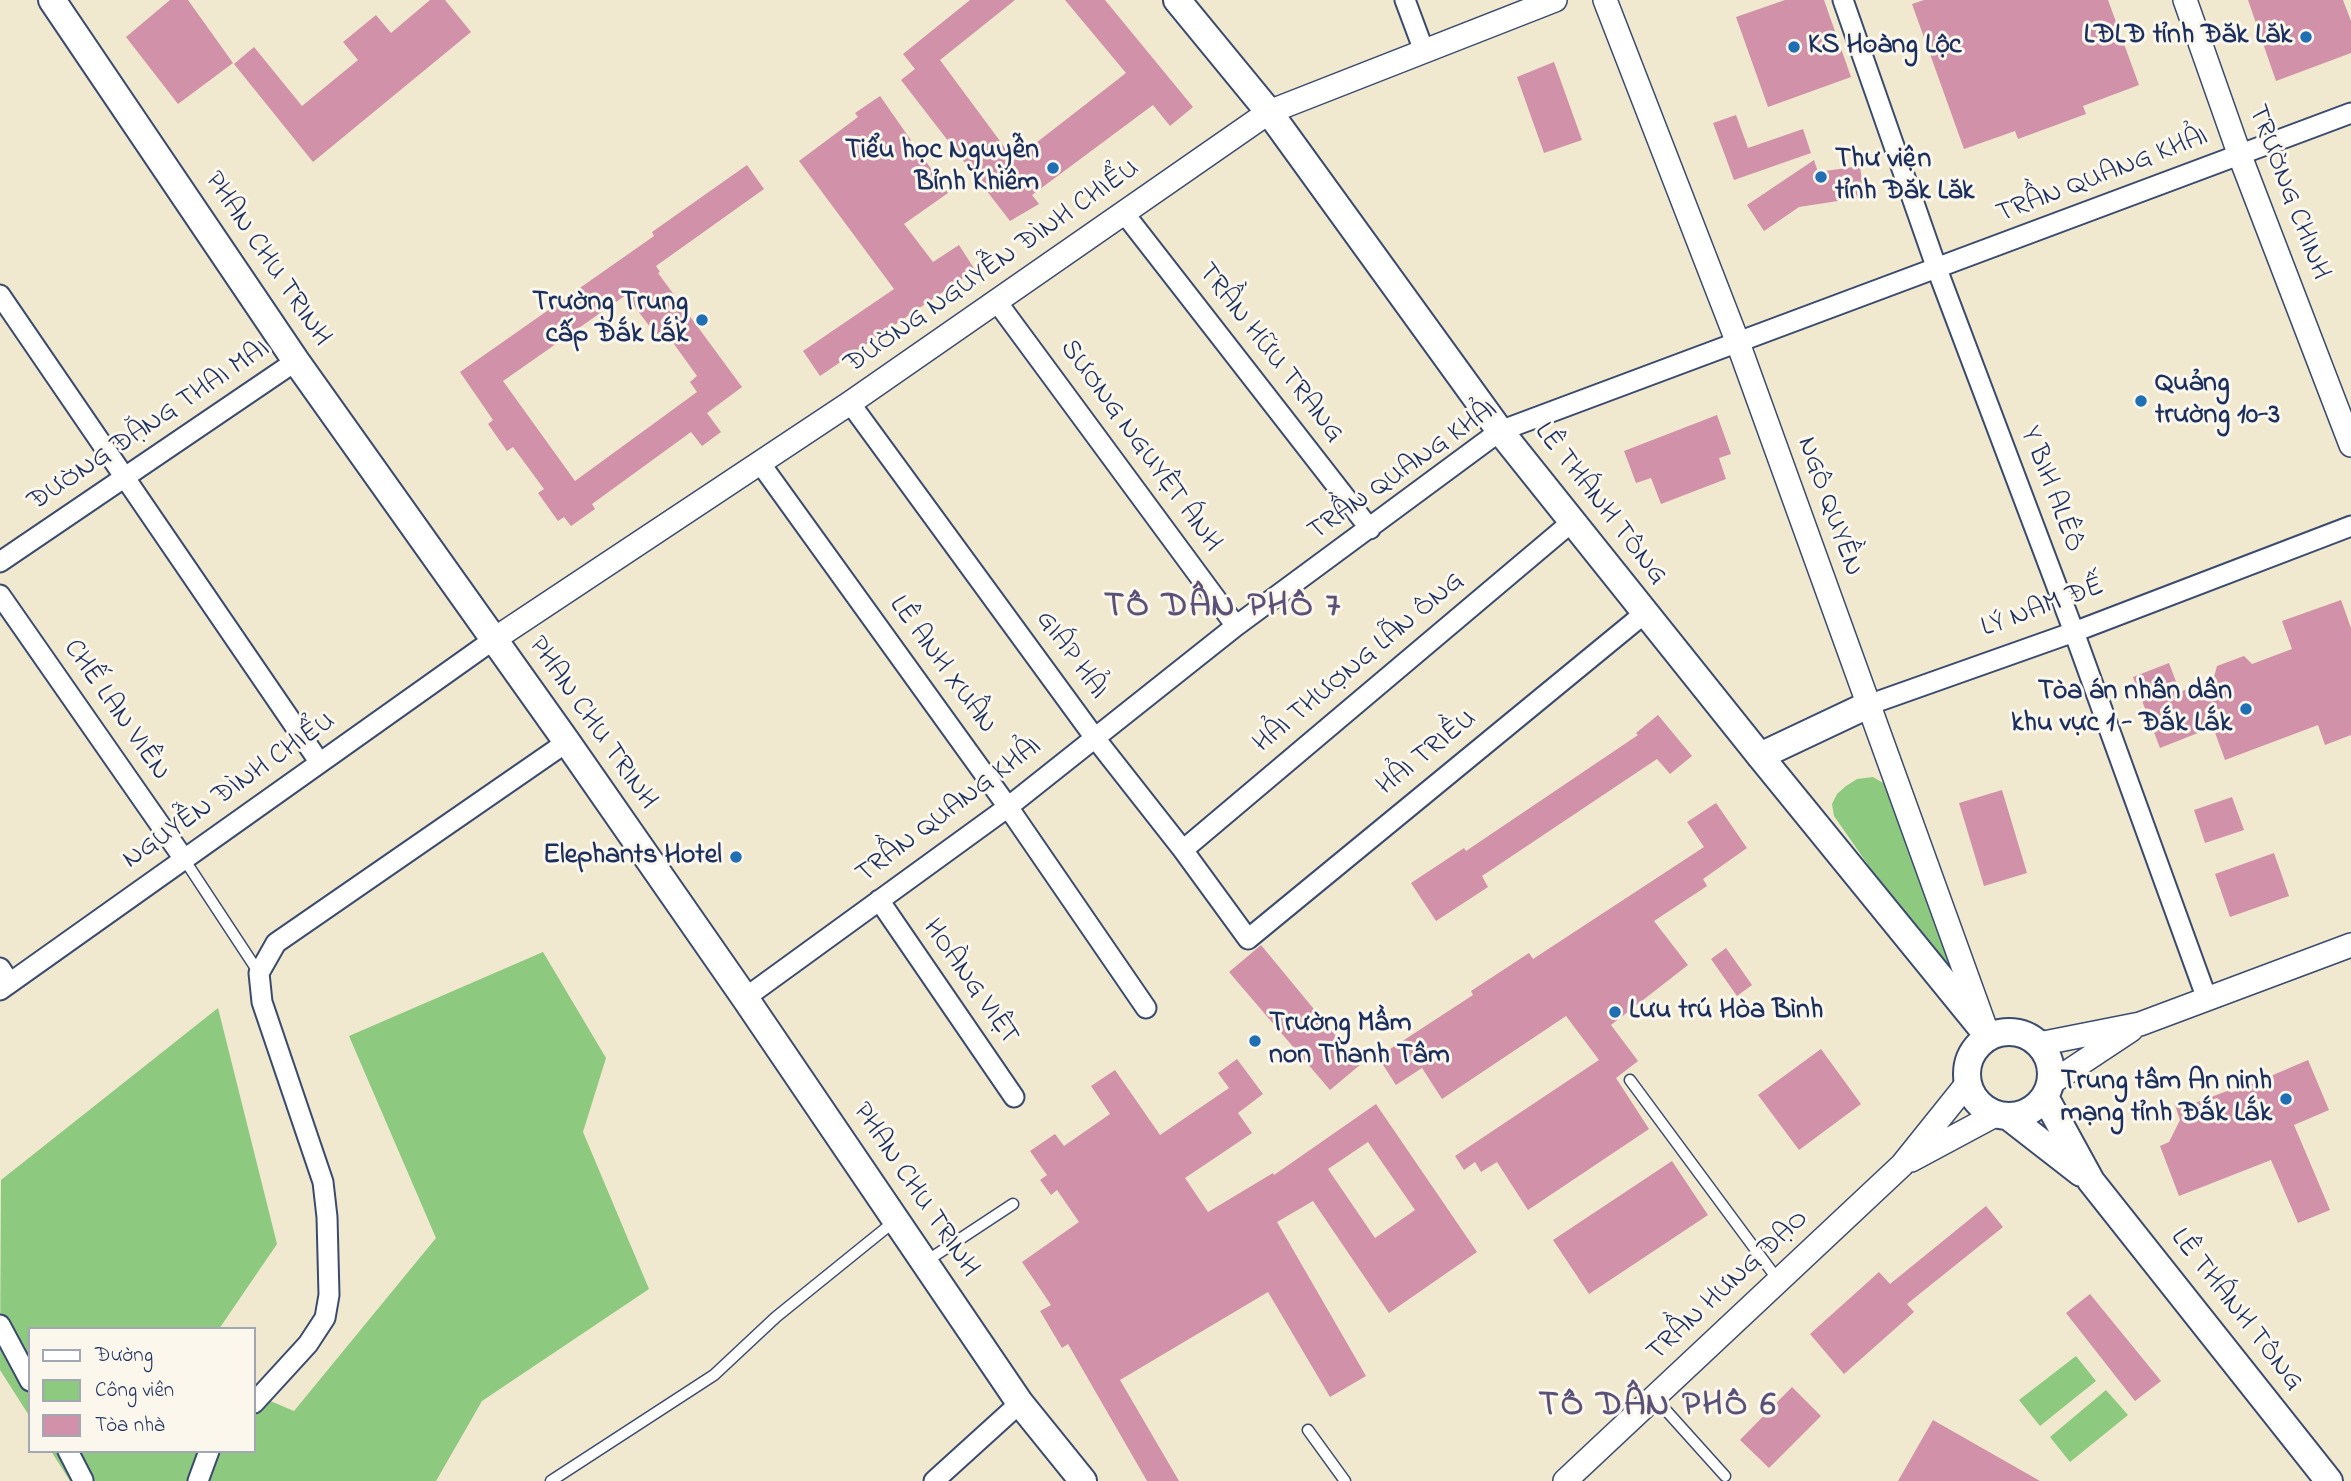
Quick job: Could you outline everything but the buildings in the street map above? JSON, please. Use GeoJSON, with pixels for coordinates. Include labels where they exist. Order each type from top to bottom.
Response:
{"type":"FeatureCollection","features":[{"type":"Feature","properties":{"kind":"main road","name":"PHAN CHU TRINH"},"geometry":{"type":"LineString","coordinates":[[52,0],[296,362],[567,742],[745,998],[1020,1403],[1083,1481]]}},
{"type":"Feature","properties":{"kind":"main road","name":"LÊ THÁNH TÔNG"},"geometry":{"type":"LineString","coordinates":[[1177,0],[1269,112],[1500,431],[1989,1037]]}},
{"type":"Feature","properties":{"kind":"main road","name":"LÝ NAM ĐẾ"},"geometry":{"type":"LineString","coordinates":[[1760,756],[1868,705]]}},
{"type":"Feature","properties":{"kind":"main road"},"geometry":{"type":"LineString","coordinates":[[2001,1032],[2028,1036],[2039,1044],[2049,1062],[2048,1090],[2036,1108],[2023,1115],[2002,1116],[1982,1108],[1972,1097],[1966,1070],[1978,1045],[2001,1032]]}},
{"type":"Feature","properties":{"kind":"main road","name":"LÊ THÁNH TÔNG"},"geometry":{"type":"LineString","coordinates":[[2048,1090],[2091,1181],[2329,1481]]}},
{"type":"Feature","properties":{"kind":"main road","name":"LÊ THÁNH TÔNG"},"geometry":{"type":"LineString","coordinates":[[2002,1116],[2091,1181]]}},
{"type":"Feature","properties":{"kind":"street"},"geometry":{"type":"LineString","coordinates":[[1405,0],[1424,51]]}},
{"type":"Feature","properties":{"kind":"street","name":"ĐƯỜNG NGUYỄN ĐÌNH CHIỂU"},"geometry":{"type":"LineString","coordinates":[[493,640],[850,403],[1269,112],[1555,0]]}},
{"type":"Feature","properties":{"kind":"street","name":"NGÔ QUYỀN"},"geometry":{"type":"LineString","coordinates":[[1605,0],[1738,343],[1989,1037]]}},
{"type":"Feature","properties":{"kind":"street","name":"Y BIH ALÊÔ"},"geometry":{"type":"LineString","coordinates":[[1843,0],[1937,269],[2074,632],[2207,999]]}},
{"type":"Feature","properties":{"kind":"street","name":"TRƯỜNG CHINH"},"geometry":{"type":"LineString","coordinates":[[2185,0],[2240,156],[2351,445]]}},
{"type":"Feature","properties":{"kind":"street","name":"TRẦN QUANG KHẢI"},"geometry":{"type":"LineString","coordinates":[[745,998],[1008,807],[1236,626],[1500,431],[2351,113]]}},
{"type":"Feature","properties":{"kind":"street","name":"TRẦN HỮU TRANG"},"geometry":{"type":"LineString","coordinates":[[1124,213],[1370,529]]}},
{"type":"Feature","properties":{"kind":"street"},"geometry":{"type":"LineString","coordinates":[[0,295],[320,763]]}},
{"type":"Feature","properties":{"kind":"street","name":"SƯƠNG NGUYỆT ÁNH"},"geometry":{"type":"LineString","coordinates":[[998,302],[1236,626]]}},
{"type":"Feature","properties":{"kind":"street","name":"ĐƯỜNG ĐẶNG THAI MAI"},"geometry":{"type":"LineString","coordinates":[[0,562],[296,362]]}},
{"type":"Feature","properties":{"kind":"street","name":"GIÁP HẢI"},"geometry":{"type":"LineString","coordinates":[[850,403],[1095,738],[1183,850],[1248,939]]}},
{"type":"Feature","properties":{"kind":"street","name":"LÊ ANH XUÂN"},"geometry":{"type":"LineString","coordinates":[[760,463],[1008,807],[1146,1008]]}},
{"type":"Feature","properties":{"kind":"street","name":"HẢI THƯỢNG LÃN ÔNG"},"geometry":{"type":"LineString","coordinates":[[1183,850],[1573,521]]}},
{"type":"Feature","properties":{"kind":"street","name":"LÝ NAM ĐẾ"},"geometry":{"type":"LineString","coordinates":[[1868,705],[2074,632],[2351,526]]}},
{"type":"Feature","properties":{"kind":"street","name":"CHẾ LAN VIÊN"},"geometry":{"type":"LineString","coordinates":[[0,595],[184,859]]}},
{"type":"Feature","properties":{"kind":"street","name":"HẢI TRIỀU"},"geometry":{"type":"LineString","coordinates":[[1248,939],[1645,613]]}},
{"type":"Feature","properties":{"kind":"street","name":"NGUYỄN ĐÌNH CHIỂU"},"geometry":{"type":"LineString","coordinates":[[3,980],[184,859],[493,640]]}},
{"type":"Feature","properties":{"kind":"street"},"geometry":{"type":"LineString","coordinates":[[256,1401],[308,1344],[326,1318],[329,1295],[327,1217],[323,1182],[262,1002],[259,973],[276,943],[567,742]]}},
{"type":"Feature","properties":{"kind":"street","name":"HOÀNG VIỆT"},"geometry":{"type":"LineString","coordinates":[[879,900],[1014,1097]]}},
{"type":"Feature","properties":{"kind":"street"},"geometry":{"type":"LineString","coordinates":[[2039,1044],[2140,1024],[2351,945]]}},
{"type":"Feature","properties":{"kind":"street"},"geometry":{"type":"LineString","coordinates":[[2048,1090],[2140,1024]]}},
{"type":"Feature","properties":{"kind":"street","name":"TRẦN HƯNG ĐẠO"},"geometry":{"type":"LineString","coordinates":[[1564,1481],[1902,1165],[1967,1084]]}},
{"type":"Feature","properties":{"kind":"street","name":"TRẦN HƯNG ĐẠO"},"geometry":{"type":"LineString","coordinates":[[1902,1165],[2002,1116]]}},
{"type":"Feature","properties":{"kind":"street"},"geometry":{"type":"LineString","coordinates":[[0,1325],[28,1377]]}},
{"type":"Feature","properties":{"kind":"street"},"geometry":{"type":"LineString","coordinates":[[934,1481],[1020,1403]]}},
{"type":"Feature","properties":{"kind":"street"},"geometry":{"type":"LineString","coordinates":[[69,1453],[83,1480]]}},
{"type":"Feature","properties":{"kind":"street"},"geometry":{"type":"LineString","coordinates":[[198,1481],[208,1453]]}},
{"type":"Feature","properties":{"kind":"lane"},"geometry":{"type":"LineString","coordinates":[[184,859],[259,973]]}},
{"type":"Feature","properties":{"kind":"lane"},"geometry":{"type":"LineString","coordinates":[[1630,1080],[1779,1281]]}},
{"type":"Feature","properties":{"kind":"lane"},"geometry":{"type":"LineString","coordinates":[[925,1262],[1013,1203]]}},
{"type":"Feature","properties":{"kind":"lane"},"geometry":{"type":"LineString","coordinates":[[551,1481],[713,1374],[776,1317],[896,1220]]}},
{"type":"Feature","properties":{"kind":"lane"},"geometry":{"type":"LineString","coordinates":[[1654,1397],[1726,1476]]}},
{"type":"Feature","properties":{"kind":"lane"},"geometry":{"type":"LineString","coordinates":[[1308,1430],[1345,1481]]}},
{"type":"Feature","properties":{"kind":"green space"},"geometry":{"type":"Polygon","coordinates":[[[1873,777],[1885,784],[1981,1027],[1834,816],[1832,804],[1837,794],[1857,779],[1873,777]]]}},
{"type":"Feature","properties":{"kind":"green space"},"geometry":{"type":"Polygon","coordinates":[[[543,952],[606,1058],[583,1132],[649,1289],[482,1401],[436,1481],[70,1481],[52,1453],[256,1453],[256,1395],[294,1411],[436,1238],[349,1036],[543,952]]]}},
{"type":"Feature","properties":{"kind":"green space"},"geometry":{"type":"Polygon","coordinates":[[[218,1008],[277,1244],[220,1327],[28,1327],[28,1414],[0,1370],[1,1180],[218,1008]]]}},
{"type":"Feature","properties":{"kind":"green space"},"geometry":{"type":"Polygon","coordinates":[[[2076,1356],[2096,1381],[2040,1426],[2019,1400],[2076,1356]]]}},
{"type":"Feature","properties":{"kind":"green space"},"geometry":{"type":"Polygon","coordinates":[[[2106,1390],[2128,1415],[2070,1462],[2050,1437],[2106,1390]]]}},
{"type":"Feature","properties":{"kind":"place","name":"LĐLĐ tỉnh Đăk Lăk"},"geometry":{"type":"Point","coordinates":[2306,37]}},
{"type":"Feature","properties":{"kind":"place","name":"KS Hoàng Lộc"},"geometry":{"type":"Point","coordinates":[1794,47]}},
{"type":"Feature","properties":{"kind":"place","name":"Tiểu học Nguyễn Bỉnh Khiêm"},"geometry":{"type":"Point","coordinates":[1053,168]}},
{"type":"Feature","properties":{"kind":"place","name":"Thư viện tỉnh Đăk Lăk"},"geometry":{"type":"Point","coordinates":[1821,177]}},
{"type":"Feature","properties":{"kind":"place","name":"Trường Trung cấp Đắk Lắk"},"geometry":{"type":"Point","coordinates":[702,320]}},
{"type":"Feature","properties":{"kind":"place","name":"Quảng trường 10-3"},"geometry":{"type":"Point","coordinates":[2141,401]}},
{"type":"Feature","properties":{"kind":"place","name":"Tòa án nhân dân khu vực 1 - Đắk Lắk"},"geometry":{"type":"Point","coordinates":[2246,709]}},
{"type":"Feature","properties":{"kind":"place","name":"Elephants Hotel"},"geometry":{"type":"Point","coordinates":[736,857]}},
{"type":"Feature","properties":{"kind":"place","name":"Lưu trú Hòa Bình"},"geometry":{"type":"Point","coordinates":[1615,1012]}},
{"type":"Feature","properties":{"kind":"place","name":"Trường Mầm non Thanh Tâm"},"geometry":{"type":"Point","coordinates":[1255,1041]}},
{"type":"Feature","properties":{"kind":"place","name":"Trung tâm An ninh mạng tỉnh Đắk Lắk"},"geometry":{"type":"Point","coordinates":[2286,1099]}},
{"type":"Feature","properties":{"kind":"district","name":"TỔ DÂN PHỐ 7"},"geometry":{"type":"Point","coordinates":[1223,609]}},
{"type":"Feature","properties":{"kind":"district","name":"TỔ DÂN PHỐ 6"},"geometry":{"type":"Point","coordinates":[1658,1408]}}]}
